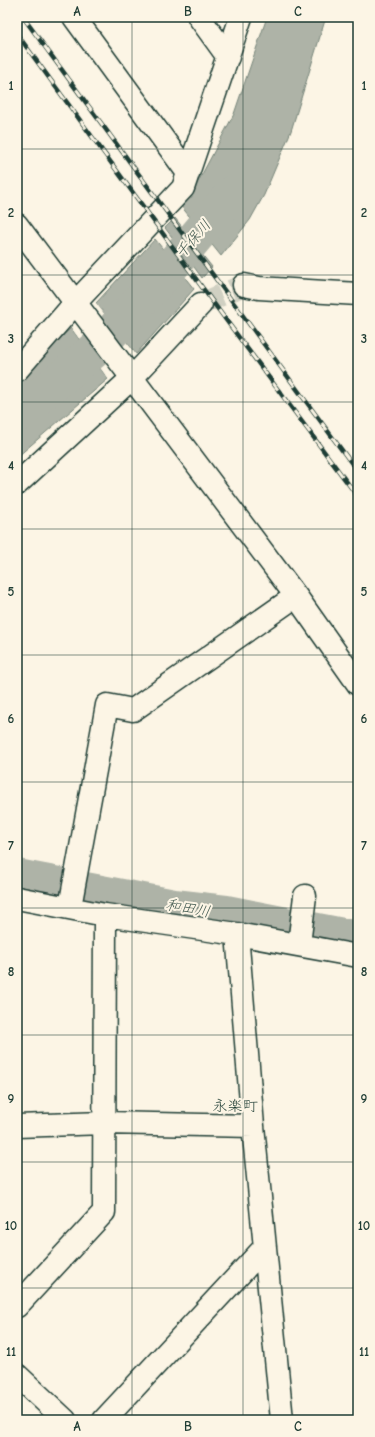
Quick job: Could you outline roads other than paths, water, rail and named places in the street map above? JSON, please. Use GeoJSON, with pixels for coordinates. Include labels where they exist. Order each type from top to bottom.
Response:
{"type":"FeatureCollection","features":[{"type":"Feature","properties":{"kind":"street"},"geometry":{"type":"LineString","coordinates":[[74,17],[188,173]]}},
{"type":"Feature","properties":{"kind":"street"},"geometry":{"type":"LineString","coordinates":[[199,17],[228,58]]}},
{"type":"Feature","properties":{"kind":"street"},"geometry":{"type":"LineString","coordinates":[[17,370],[79,307],[183,188],[241,17]]}},
{"type":"Feature","properties":{"kind":"street"},"geometry":{"type":"LineString","coordinates":[[17,225],[296,596],[358,684]]}},
{"type":"Feature","properties":{"kind":"street"},"geometry":{"type":"LineString","coordinates":[[244,285],[259,288],[358,294]]}},
{"type":"Feature","properties":{"kind":"street"},"geometry":{"type":"LineString","coordinates":[[17,484],[201,304]]}},
{"type":"Feature","properties":{"kind":"street"},"geometry":{"type":"LineString","coordinates":[[70,903],[106,705],[132,710],[296,596]]}},
{"type":"Feature","properties":{"kind":"street"},"geometry":{"type":"LineString","coordinates":[[300,942],[305,896]]}},
{"type":"Feature","properties":{"kind":"street"},"geometry":{"type":"LineString","coordinates":[[17,898],[70,903],[105,914],[300,942],[358,956]]}},
{"type":"Feature","properties":{"kind":"street"},"geometry":{"type":"LineString","coordinates":[[17,1306],[104,1212],[105,914]]}},
{"type":"Feature","properties":{"kind":"street"},"geometry":{"type":"LineString","coordinates":[[237,934],[253,1126],[282,1420]]}},
{"type":"Feature","properties":{"kind":"street"},"geometry":{"type":"LineString","coordinates":[[17,1126],[104,1123],[253,1126]]}},
{"type":"Feature","properties":{"kind":"street"},"geometry":{"type":"LineString","coordinates":[[104,1420],[265,1247]]}},
{"type":"Feature","properties":{"kind":"street"},"geometry":{"type":"LineString","coordinates":[[17,1375],[65,1420]]}},
{"type":"Feature","properties":{"kind":"waterway","name":"千保川"},"geometry":{"type":"LineString","coordinates":[[17,415],[97,348],[162,277],[232,194]]}},
{"type":"Feature","properties":{"kind":"waterway","name":"和田川"},"geometry":{"type":"LineString","coordinates":[[17,877],[174,907],[226,913],[358,939]]}},
{"type":"Feature","properties":{"kind":"tunnel"},"geometry":{"type":"LineString","coordinates":[[201,304],[244,285]]}},
{"type":"Feature","properties":{"kind":"railway"},"geometry":{"type":"LineString","coordinates":[[23,17],[358,472]]}},
{"type":"Feature","properties":{"kind":"railway"},"geometry":{"type":"LineString","coordinates":[[17,34],[226,320],[358,497]]}},
{"type":"Feature","properties":{"kind":"district","name":"永楽町"},"geometry":{"type":"Point","coordinates":[235,1106]}}]}
